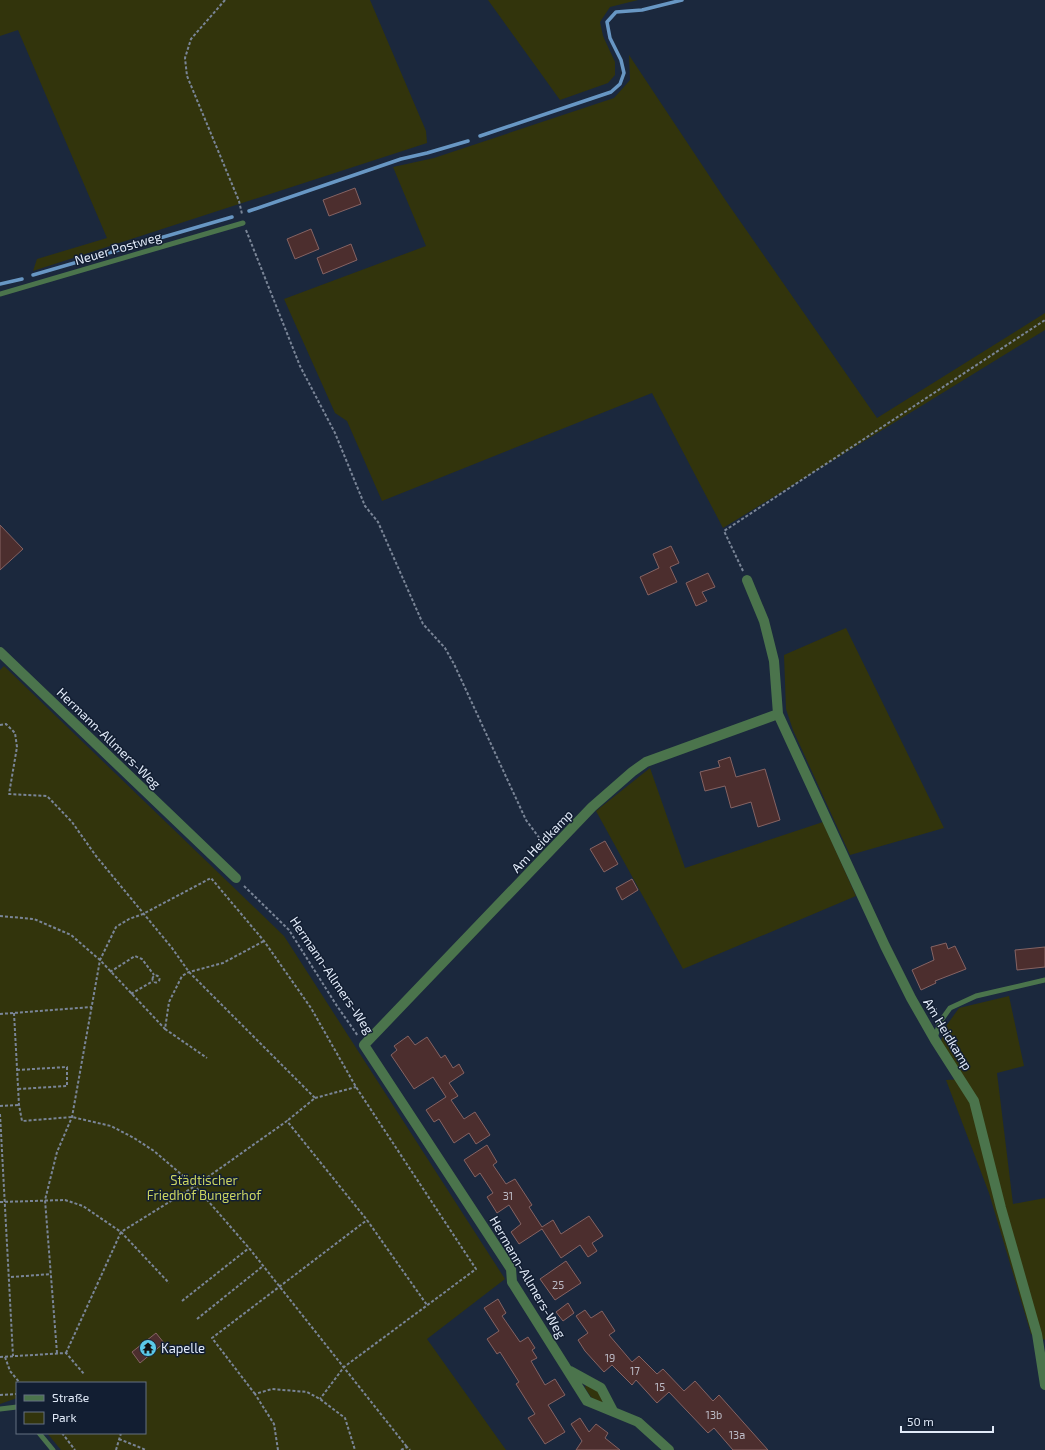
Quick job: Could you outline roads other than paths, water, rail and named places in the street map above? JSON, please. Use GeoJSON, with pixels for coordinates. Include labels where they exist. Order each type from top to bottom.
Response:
{"type":"FeatureCollection","features":[{"type":"Feature","properties":{"kind":"street","name":"Am Heidkamp"},"geometry":{"type":"LineString","coordinates":[[747,580],[764,621],[774,661],[778,714],[884,946],[914,1005],[974,1101],[1001,1208],[1037,1334],[1045,1385]]}},
{"type":"Feature","properties":{"kind":"street","name":"Hermann-Allmers-Weg"},"geometry":{"type":"LineString","coordinates":[[0,652],[236,878]]}},
{"type":"Feature","properties":{"kind":"street","name":"Am Heidkamp"},"geometry":{"type":"LineString","coordinates":[[364,1045],[592,807],[632,772],[646,762],[778,714]]}},
{"type":"Feature","properties":{"kind":"street","name":"Hermann-Allmers-Weg"},"geometry":{"type":"LineString","coordinates":[[364,1045],[511,1269],[512,1282],[587,1401],[638,1422],[669,1450]]}},
{"type":"Feature","properties":{"kind":"street","name":"Hermann-Allmers-Weg"},"geometry":{"type":"LineString","coordinates":[[569,1371],[601,1388],[613,1411]]}},
{"type":"Feature","properties":{"kind":"lane","name":"Neuer Postweg"},"geometry":{"type":"LineString","coordinates":[[0,294],[243,222]]}},
{"type":"Feature","properties":{"kind":"lane"},"geometry":{"type":"LineString","coordinates":[[935,1040],[940,1022],[950,1008],[976,996],[1045,980]]}},
{"type":"Feature","properties":{"kind":"lane"},"geometry":{"type":"LineString","coordinates":[[0,1409],[16,1407]]}},
{"type":"Feature","properties":{"kind":"lane"},"geometry":{"type":"LineString","coordinates":[[40,1434],[53,1450]]}},
{"type":"Feature","properties":{"kind":"waterway"},"geometry":{"type":"LineString","coordinates":[[480,136],[611,92],[620,84],[624,73],[621,60],[610,38],[607,22],[616,12],[642,10],[682,0]]}},
{"type":"Feature","properties":{"kind":"waterway"},"geometry":{"type":"LineString","coordinates":[[249,211],[401,159],[468,141]]}},
{"type":"Feature","properties":{"kind":"waterway"},"geometry":{"type":"LineString","coordinates":[[33,275],[232,217]]}},
{"type":"Feature","properties":{"kind":"waterway"},"geometry":{"type":"LineString","coordinates":[[0,284],[22,279]]}},
{"type":"Feature","properties":{"kind":"place","name":"Kapelle"},"geometry":{"type":"Point","coordinates":[148,1348]}},
{"type":"Feature","properties":{"kind":"park label","name":"Städtischer Friedhof Bungerhof"},"geometry":{"type":"Point","coordinates":[204,1188]}}]}
